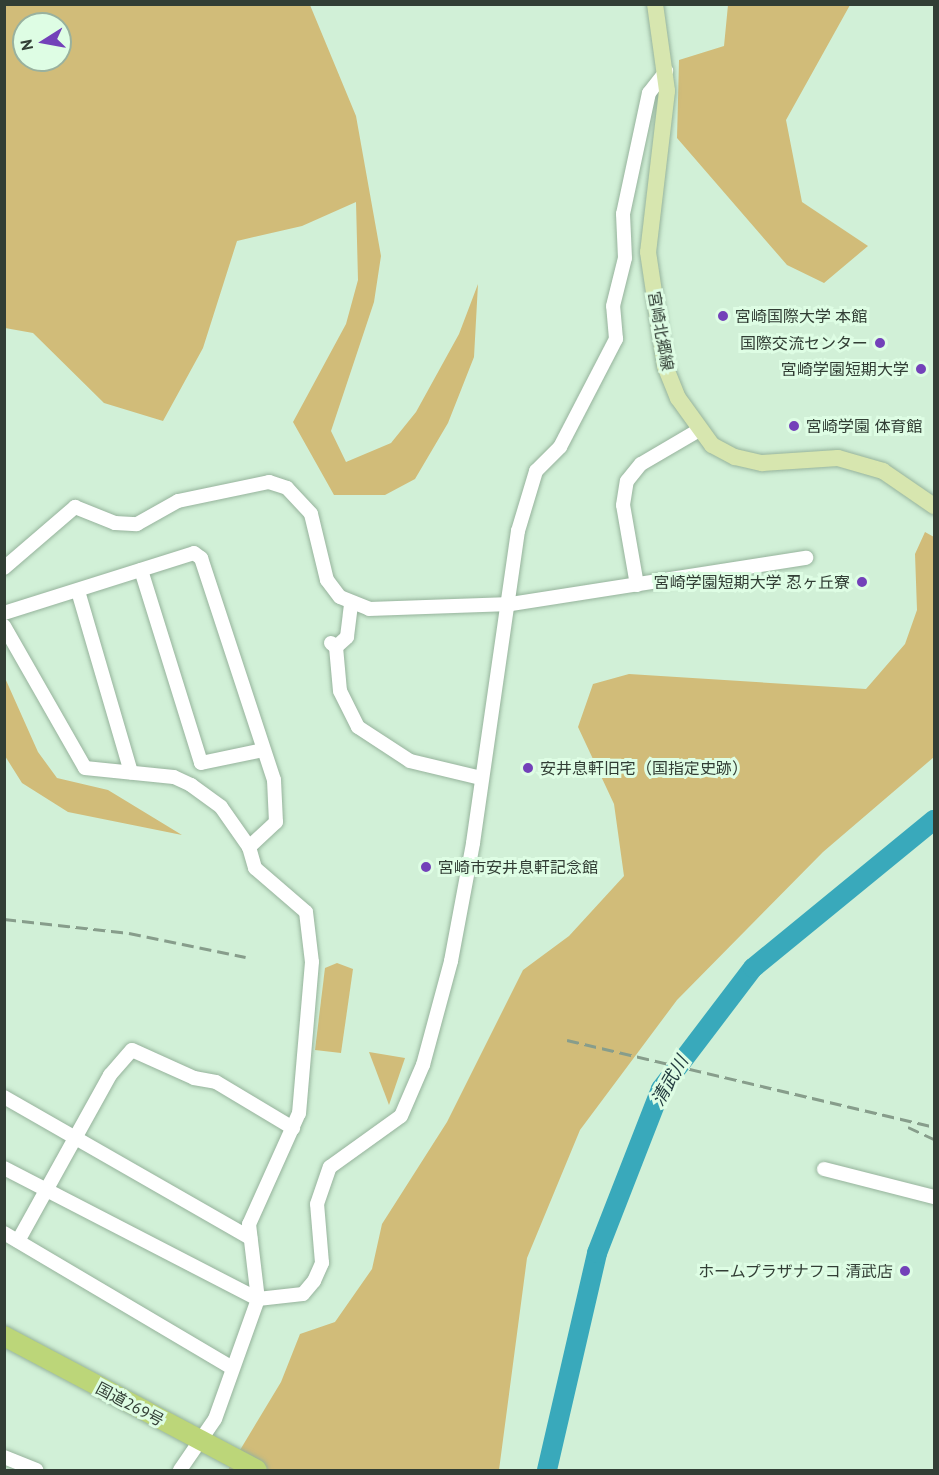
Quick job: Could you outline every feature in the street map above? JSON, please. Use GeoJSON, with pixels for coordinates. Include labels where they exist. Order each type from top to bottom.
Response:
{"type":"FeatureCollection","features":[{"type":"Feature","properties":{"kind":"highway","name":"国道269号"},"geometry":{"type":"LineString","coordinates":[[4,1336],[257,1470]]}},
{"type":"Feature","properties":{"kind":"main road","name":"宮崎北郷線"},"geometry":{"type":"LineString","coordinates":[[655,4],[666,71],[648,252],[665,366],[699,430],[728,453],[762,463],[838,458],[883,471],[934,506]]}},
{"type":"Feature","properties":{"kind":"street"},"geometry":{"type":"LineString","coordinates":[[4,1168],[45,1192],[258,1299],[295,1296],[309,1288],[322,1263],[317,1204],[330,1167],[385,1130],[408,1105],[452,961],[511,604],[518,531],[531,483],[560,447],[616,339],[613,306],[625,258],[623,214],[649,93],[666,71]]}},
{"type":"Feature","properties":{"kind":"street"},"geometry":{"type":"LineString","coordinates":[[637,585],[623,505],[627,481],[641,464],[699,430]]}},
{"type":"Feature","properties":{"kind":"street"},"geometry":{"type":"LineString","coordinates":[[4,568],[75,507],[115,523],[137,524],[178,501],[269,482],[287,489],[311,514],[327,580],[351,604],[369,609],[511,604],[806,558]]}},
{"type":"Feature","properties":{"kind":"street"},"geometry":{"type":"LineString","coordinates":[[4,613],[194,553],[201,558],[273,780],[276,822],[249,847]]}},
{"type":"Feature","properties":{"kind":"street"},"geometry":{"type":"LineString","coordinates":[[141,570],[201,763],[263,750]]}},
{"type":"Feature","properties":{"kind":"street"},"geometry":{"type":"LineString","coordinates":[[78,591],[131,772]]}},
{"type":"Feature","properties":{"kind":"street"},"geometry":{"type":"LineString","coordinates":[[351,604],[352,626],[333,645],[340,691],[358,728],[410,762],[481,778]]}},
{"type":"Feature","properties":{"kind":"street"},"geometry":{"type":"LineString","coordinates":[[4,626],[85,768],[174,777],[191,785],[221,807],[249,847],[255,868],[306,912],[310,1001],[293,1128],[260,1195],[250,1238],[258,1299],[215,1419],[198,1440],[180,1470]]}},
{"type":"Feature","properties":{"kind":"street"},"geometry":{"type":"LineString","coordinates":[[18,1241],[110,1075],[132,1050],[194,1078],[216,1082],[293,1128]]}},
{"type":"Feature","properties":{"kind":"street"},"geometry":{"type":"LineString","coordinates":[[4,1097],[250,1238]]}},
{"type":"Feature","properties":{"kind":"street"},"geometry":{"type":"LineString","coordinates":[[824,1169],[934,1197]]}},
{"type":"Feature","properties":{"kind":"street"},"geometry":{"type":"LineString","coordinates":[[4,1233],[232,1368]]}},
{"type":"Feature","properties":{"kind":"street"},"geometry":{"type":"LineString","coordinates":[[4,1457],[38,1470]]}},
{"type":"Feature","properties":{"kind":"shaded area"},"geometry":{"type":"Polygon","coordinates":[[[4,5],[310,5],[356,116],[381,256],[374,302],[331,431],[346,462],[391,443],[416,412],[459,334],[478,284],[474,357],[448,423],[415,479],[385,495],[334,495],[293,422],[346,324],[358,280],[356,202],[302,226],[237,241],[203,348],[163,421],[104,403],[33,333],[5,328],[4,5]]]}},
{"type":"Feature","properties":{"kind":"shaded area"},"geometry":{"type":"Polygon","coordinates":[[[728,5],[850,5],[786,120],[802,202],[868,246],[824,283],[787,265],[677,138],[679,60],[724,46],[728,5]]]}},
{"type":"Feature","properties":{"kind":"shaded area"},"geometry":{"type":"Polygon","coordinates":[[[925,532],[934,537],[934,757],[823,852],[677,1000],[580,1130],[527,1258],[499,1470],[228,1470],[281,1382],[300,1334],[335,1322],[372,1269],[382,1224],[447,1122],[523,970],[569,936],[624,876],[614,804],[578,727],[593,684],[629,674],[866,689],[905,644],[917,610],[915,554],[925,532]]]}},
{"type":"Feature","properties":{"kind":"shaded area"},"geometry":{"type":"Polygon","coordinates":[[[5,678],[38,752],[57,778],[108,790],[182,835],[68,812],[22,783],[5,756],[5,678]]]}},
{"type":"Feature","properties":{"kind":"shaded area"},"geometry":{"type":"Polygon","coordinates":[[[337,963],[353,969],[341,1053],[315,1050],[325,968],[337,963]]]}},
{"type":"Feature","properties":{"kind":"shaded area"},"geometry":{"type":"Polygon","coordinates":[[[369,1052],[405,1058],[389,1105],[369,1052]]]}},
{"type":"Feature","properties":{"kind":"waterway","name":"清武川"},"geometry":{"type":"LineString","coordinates":[[547,1470],[597,1253],[661,1089],[753,968],[934,820]]}},
{"type":"Feature","properties":{"kind":"railway"},"geometry":{"type":"LineString","coordinates":[[4,919],[129,933],[246,957]]}},
{"type":"Feature","properties":{"kind":"railway"},"geometry":{"type":"LineString","coordinates":[[567,1040],[934,1127]]}},
{"type":"Feature","properties":{"kind":"railway"},"geometry":{"type":"LineString","coordinates":[[908,1127],[934,1139]]}},
{"type":"Feature","properties":{"kind":"place","name":"宮崎国際大学 本館"},"geometry":{"type":"Point","coordinates":[723,316]}},
{"type":"Feature","properties":{"kind":"place","name":"国際交流センター"},"geometry":{"type":"Point","coordinates":[880,343]}},
{"type":"Feature","properties":{"kind":"place","name":"宮崎学園短期大学"},"geometry":{"type":"Point","coordinates":[921,369]}},
{"type":"Feature","properties":{"kind":"place","name":"宮崎学園 体育館"},"geometry":{"type":"Point","coordinates":[794,426]}},
{"type":"Feature","properties":{"kind":"place","name":"宮崎学園短期大学 忍ヶ丘寮"},"geometry":{"type":"Point","coordinates":[862,582]}},
{"type":"Feature","properties":{"kind":"place","name":"安井息軒旧宅（国指定史跡）"},"geometry":{"type":"Point","coordinates":[528,768]}},
{"type":"Feature","properties":{"kind":"place","name":"宮崎市安井息軒記念館"},"geometry":{"type":"Point","coordinates":[426,867]}},
{"type":"Feature","properties":{"kind":"place","name":"ホームプラザナフコ 清武店"},"geometry":{"type":"Point","coordinates":[905,1271]}}]}
